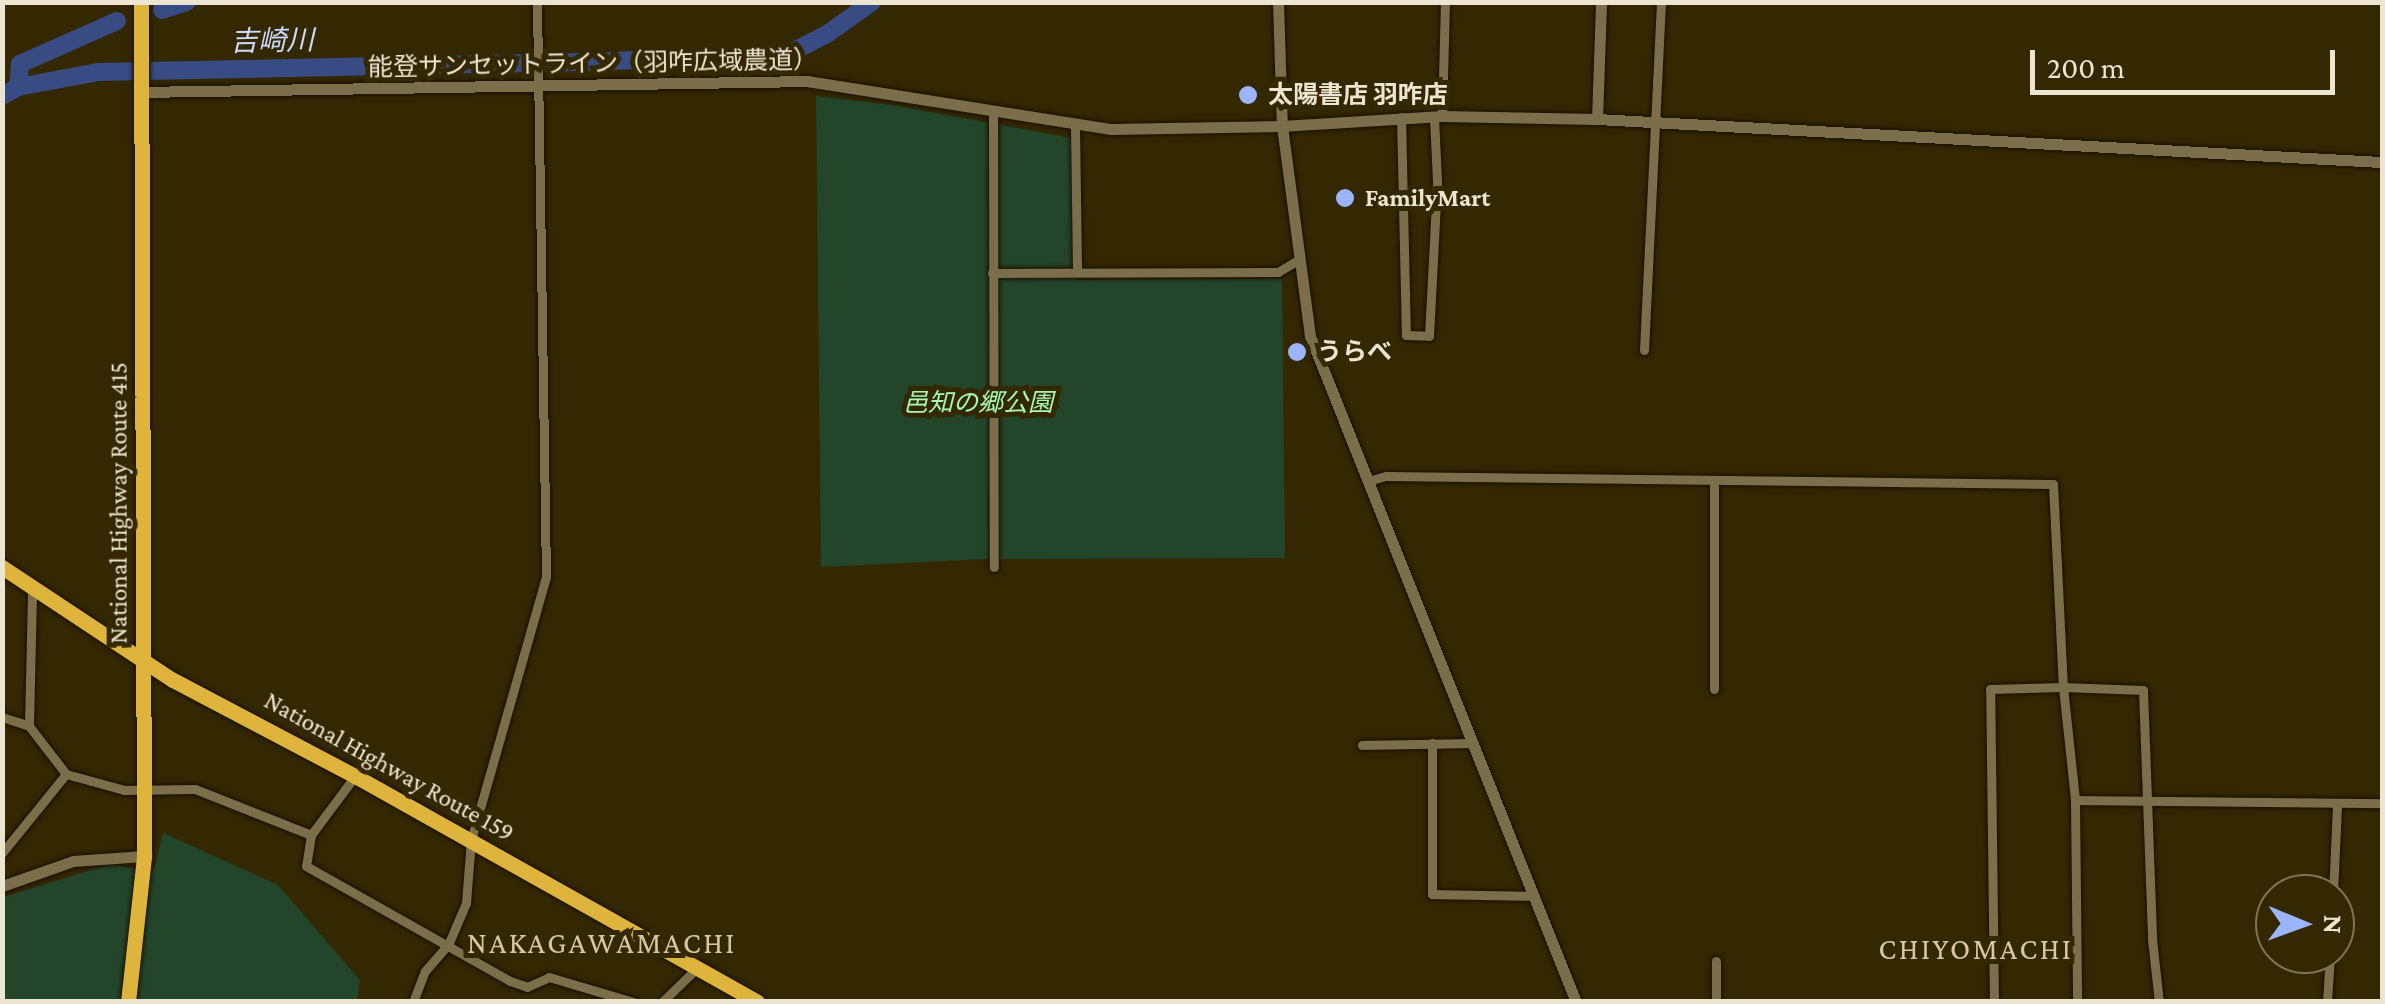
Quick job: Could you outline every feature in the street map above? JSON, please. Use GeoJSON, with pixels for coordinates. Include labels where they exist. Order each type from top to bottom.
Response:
{"type":"FeatureCollection","features":[{"type":"Feature","properties":{"kind":"highway","name":"National Highway Route 415"},"geometry":{"type":"LineString","coordinates":[[128,1002],[144,856],[141,2]]}},
{"type":"Feature","properties":{"kind":"highway","name":"National Highway Route 159"},"geometry":{"type":"LineString","coordinates":[[2,568],[145,661],[758,1002]]}},
{"type":"Feature","properties":{"kind":"street"},"geometry":{"type":"LineString","coordinates":[[413,1002],[428,966],[448,946],[466,904],[470,840],[546,576],[537,2]]}},
{"type":"Feature","properties":{"kind":"street"},"geometry":{"type":"LineString","coordinates":[[1278,2],[1282,126],[1296,260],[1310,336],[1576,1002]]}},
{"type":"Feature","properties":{"kind":"street"},"geometry":{"type":"LineString","coordinates":[[1401,117],[1406,336],[1429,336],[1445,2]]}},
{"type":"Feature","properties":{"kind":"street"},"geometry":{"type":"LineString","coordinates":[[1597,119],[1600,2]]}},
{"type":"Feature","properties":{"kind":"street"},"geometry":{"type":"LineString","coordinates":[[1644,350],[1662,2]]}},
{"type":"Feature","properties":{"kind":"street","name":"能登サンセットライン（羽咋広域農道）"},"geometry":{"type":"LineString","coordinates":[[140,87],[538,87],[807,81],[1075,125],[1282,126],[1438,116],[1597,119],[2382,162]]}},
{"type":"Feature","properties":{"kind":"street"},"geometry":{"type":"LineString","coordinates":[[992,112],[994,568]]}},
{"type":"Feature","properties":{"kind":"street"},"geometry":{"type":"LineString","coordinates":[[1075,125],[1077,272]]}},
{"type":"Feature","properties":{"kind":"street"},"geometry":{"type":"LineString","coordinates":[[992,273],[1278,272],[1296,260]]}},
{"type":"Feature","properties":{"kind":"street"},"geometry":{"type":"LineString","coordinates":[[1368,481],[1386,476],[2053,484],[2064,687],[2075,800],[2077,1002]]}},
{"type":"Feature","properties":{"kind":"street"},"geometry":{"type":"LineString","coordinates":[[1714,480],[1714,689]]}},
{"type":"Feature","properties":{"kind":"street"},"geometry":{"type":"LineString","coordinates":[[29,726],[32,590]]}},
{"type":"Feature","properties":{"kind":"street"},"geometry":{"type":"LineString","coordinates":[[1994,1002],[1990,689],[2064,687],[2143,690],[2152,939],[2159,1002]]}},
{"type":"Feature","properties":{"kind":"street"},"geometry":{"type":"LineString","coordinates":[[2,717],[29,726],[66,774],[124,790],[201,790],[311,835]]}},
{"type":"Feature","properties":{"kind":"street"},"geometry":{"type":"LineString","coordinates":[[1362,745],[1472,742]]}},
{"type":"Feature","properties":{"kind":"street"},"geometry":{"type":"LineString","coordinates":[[1432,743],[1432,894],[1534,896]]}},
{"type":"Feature","properties":{"kind":"street"},"geometry":{"type":"LineString","coordinates":[[2,853],[66,774]]}},
{"type":"Feature","properties":{"kind":"street"},"geometry":{"type":"LineString","coordinates":[[356,776],[311,835],[306,866],[527,987],[549,977],[633,1002]]}},
{"type":"Feature","properties":{"kind":"street"},"geometry":{"type":"LineString","coordinates":[[2075,800],[2382,804]]}},
{"type":"Feature","properties":{"kind":"street"},"geometry":{"type":"LineString","coordinates":[[2334,874],[2337,805]]}},
{"type":"Feature","properties":{"kind":"street"},"geometry":{"type":"LineString","coordinates":[[2,886],[73,860],[144,856]]}},
{"type":"Feature","properties":{"kind":"street"},"geometry":{"type":"LineString","coordinates":[[1716,960],[1716,1002]]}},
{"type":"Feature","properties":{"kind":"street"},"geometry":{"type":"LineString","coordinates":[[662,1002],[698,967]]}},
{"type":"Feature","properties":{"kind":"street"},"geometry":{"type":"LineString","coordinates":[[2327,1002],[2329,974]]}},
{"type":"Feature","properties":{"kind":"green space","name":"邑知の郷公園"},"geometry":{"type":"Polygon","coordinates":[[[816,96],[892,105],[1071,138],[1075,280],[1282,279],[1285,558],[985,559],[821,567],[816,96]]]}},
{"type":"Feature","properties":{"kind":"green space"},"geometry":{"type":"Polygon","coordinates":[[[163,833],[278,885],[360,980],[357,1001],[3,1002],[3,897],[111,864],[153,873],[163,833]]]}},
{"type":"Feature","properties":{"kind":"waterway","name":"吉崎川"},"geometry":{"type":"LineString","coordinates":[[162,10],[187,2]]}},
{"type":"Feature","properties":{"kind":"waterway","name":"吉崎川"},"geometry":{"type":"LineString","coordinates":[[547,63],[786,55],[827,34],[872,2]]}},
{"type":"Feature","properties":{"kind":"waterway","name":"吉崎川"},"geometry":{"type":"LineString","coordinates":[[2,96],[18,87],[20,64],[117,21]]}},
{"type":"Feature","properties":{"kind":"waterway","name":"吉崎川"},"geometry":{"type":"LineString","coordinates":[[18,87],[98,72],[529,63]]}},
{"type":"Feature","properties":{"kind":"place","name":"太陽書店 羽咋店"},"geometry":{"type":"Point","coordinates":[1248,95]}},
{"type":"Feature","properties":{"kind":"place","name":"FamilyMart"},"geometry":{"type":"Point","coordinates":[1345,198]}},
{"type":"Feature","properties":{"kind":"place","name":"うらべ"},"geometry":{"type":"Point","coordinates":[1297,352]}},
{"type":"Feature","properties":{"kind":"district","name":"NAKAGAWAMACHI"},"geometry":{"type":"Point","coordinates":[602,943]}},
{"type":"Feature","properties":{"kind":"district","name":"CHIYOMACHI"},"geometry":{"type":"Point","coordinates":[1976,949]}}]}
